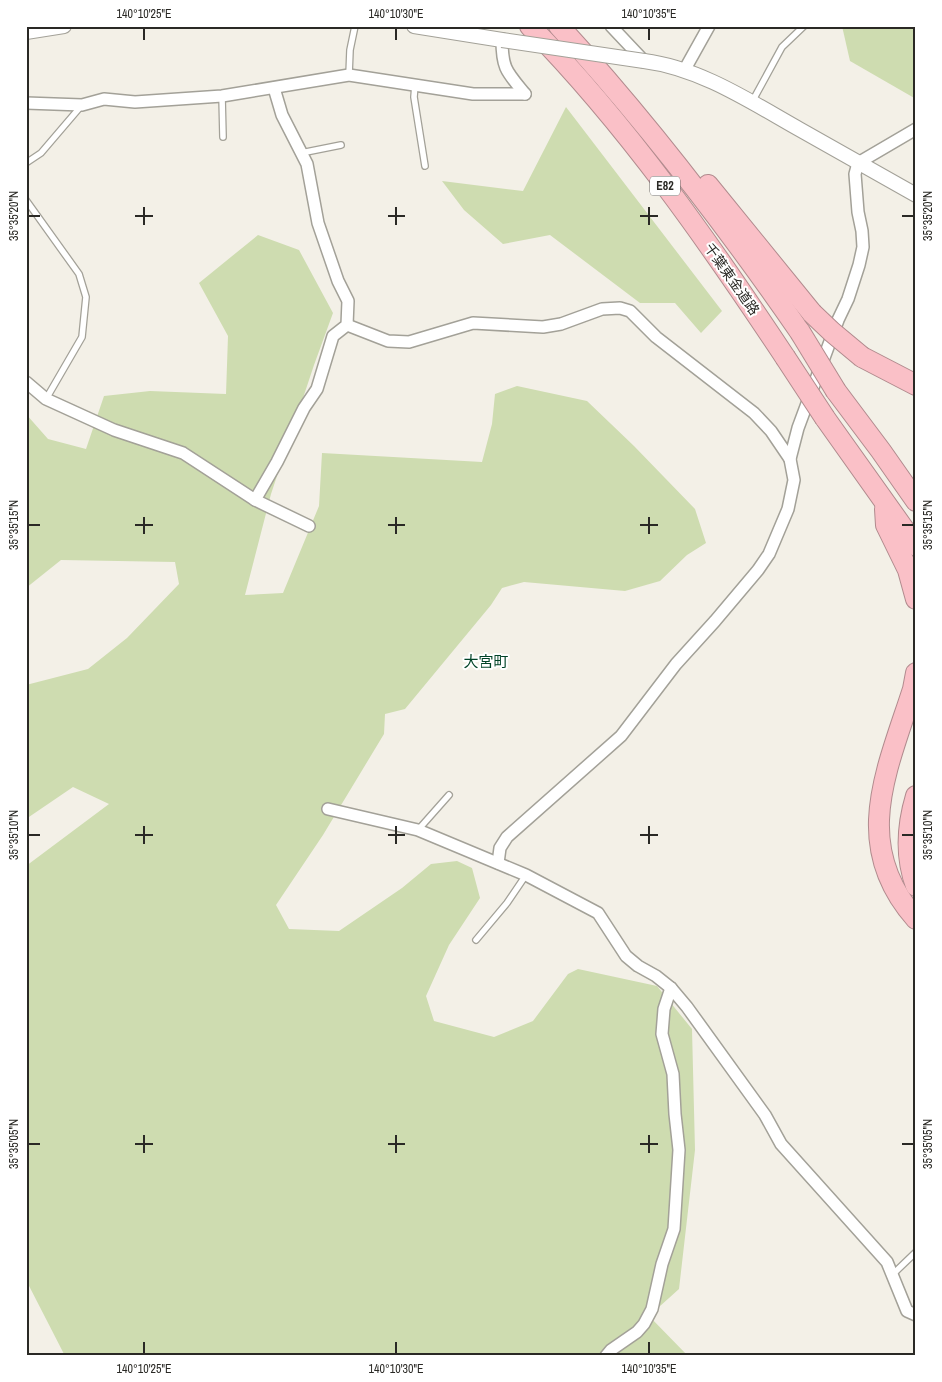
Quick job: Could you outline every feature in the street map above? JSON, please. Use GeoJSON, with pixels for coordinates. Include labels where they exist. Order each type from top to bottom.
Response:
{"type":"FeatureCollection","features":[{"type":"Feature","properties":{"kind":"highway","name":"千葉東金道路"},"geometry":{"type":"LineString","coordinates":[[530,26],[622,130],[665,186],[728,272],[825,418],[916,546]]}},
{"type":"Feature","properties":{"kind":"highway","name":"千葉東金道路"},"geometry":{"type":"LineString","coordinates":[[560,26],[596,66],[684,174],[749,259],[800,332],[836,391],[916,501]]}},
{"type":"Feature","properties":{"kind":"highway"},"geometry":{"type":"LineString","coordinates":[[560,26],[614,75],[730,209],[812,313],[862,357],[916,385]]}},
{"type":"Feature","properties":{"kind":"highway"},"geometry":{"type":"LineString","coordinates":[[884,501],[886,525],[908,570],[916,599]]}},
{"type":"Feature","properties":{"kind":"highway"},"geometry":{"type":"LineString","coordinates":[[916,673],[913,689],[883,784],[879,807],[879,833],[885,868],[899,896],[916,919]]}},
{"type":"Feature","properties":{"kind":"highway"},"geometry":{"type":"LineString","coordinates":[[916,796],[908,831],[908,849],[916,886]]}},
{"type":"Feature","properties":{"kind":"street"},"geometry":{"type":"LineString","coordinates":[[26,32],[64,26]]}},
{"type":"Feature","properties":{"kind":"street"},"geometry":{"type":"LineString","coordinates":[[414,26],[659,62],[684,70],[752,102],[915,194]]}},
{"type":"Feature","properties":{"kind":"street"},"geometry":{"type":"LineString","coordinates":[[684,70],[709,26]]}},
{"type":"Feature","properties":{"kind":"street"},"geometry":{"type":"LineString","coordinates":[[617,29],[644,60]]}},
{"type":"Feature","properties":{"kind":"street"},"geometry":{"type":"LineString","coordinates":[[26,103],[82,105],[104,99],[135,102],[222,96],[349,75],[473,94],[525,94],[506,71],[502,58],[502,40]]}},
{"type":"Feature","properties":{"kind":"street"},"geometry":{"type":"LineString","coordinates":[[256,500],[304,408],[317,389],[333,336],[347,325],[348,301],[338,281],[318,223],[307,164],[282,115],[274,88]]}},
{"type":"Feature","properties":{"kind":"street"},"geometry":{"type":"LineString","coordinates":[[790,459],[798,428],[859,266],[863,246],[855,174],[858,163],[916,129]]}},
{"type":"Feature","properties":{"kind":"street"},"geometry":{"type":"LineString","coordinates":[[347,325],[388,340],[409,342],[474,323],[543,327],[561,324],[602,309],[620,308],[630,311],[656,337],[754,413],[771,430],[790,459],[794,480],[788,509],[769,554],[758,570],[676,664],[621,736],[507,837],[500,848],[498,863]]}},
{"type":"Feature","properties":{"kind":"street"},"geometry":{"type":"LineString","coordinates":[[26,382],[46,399],[114,430],[183,454],[256,500],[309,526]]}},
{"type":"Feature","properties":{"kind":"street"},"geometry":{"type":"LineString","coordinates":[[328,809],[418,830],[526,875],[598,913],[626,956],[671,988],[686,1006],[765,1116],[781,1144],[887,1262],[907,1311],[916,1315]]}},
{"type":"Feature","properties":{"kind":"street"},"geometry":{"type":"LineString","coordinates":[[606,1356],[611,1350],[637,1332],[644,1324],[652,1309],[662,1264],[674,1229],[679,1150],[673,1074],[662,1034],[664,1008],[671,988]]}},
{"type":"Feature","properties":{"kind":"lane"},"geometry":{"type":"LineString","coordinates":[[349,75],[350,50],[355,26]]}},
{"type":"Feature","properties":{"kind":"lane"},"geometry":{"type":"LineString","coordinates":[[752,102],[782,47],[804,26]]}},
{"type":"Feature","properties":{"kind":"lane"},"geometry":{"type":"LineString","coordinates":[[415,85],[414,97],[425,166]]}},
{"type":"Feature","properties":{"kind":"lane"},"geometry":{"type":"LineString","coordinates":[[222,96],[223,137]]}},
{"type":"Feature","properties":{"kind":"lane"},"geometry":{"type":"LineString","coordinates":[[26,163],[41,152],[82,105]]}},
{"type":"Feature","properties":{"kind":"lane"},"geometry":{"type":"LineString","coordinates":[[301,153],[341,144]]}},
{"type":"Feature","properties":{"kind":"lane"},"geometry":{"type":"LineString","coordinates":[[26,200],[79,274],[86,297],[82,337],[46,399]]}},
{"type":"Feature","properties":{"kind":"lane"},"geometry":{"type":"LineString","coordinates":[[418,830],[449,795]]}},
{"type":"Feature","properties":{"kind":"lane"},"geometry":{"type":"LineString","coordinates":[[476,940],[508,903],[526,875]]}},
{"type":"Feature","properties":{"kind":"lane"},"geometry":{"type":"LineString","coordinates":[[892,1275],[916,1252]]}},
{"type":"Feature","properties":{"kind":"green space"},"geometry":{"type":"Polygon","coordinates":[[[842,26],[916,26],[916,99],[850,61],[842,26]]]}},
{"type":"Feature","properties":{"kind":"green space"},"geometry":{"type":"Polygon","coordinates":[[[566,107],[722,311],[701,333],[675,303],[640,303],[550,235],[503,244],[464,210],[442,181],[523,191],[566,107]]]}},
{"type":"Feature","properties":{"kind":"green space"},"geometry":{"type":"Polygon","coordinates":[[[258,235],[299,250],[333,313],[271,494],[245,595],[283,593],[319,506],[322,453],[482,462],[492,424],[495,394],[517,386],[587,401],[695,509],[706,543],[687,555],[660,581],[625,591],[524,582],[502,588],[491,605],[405,709],[385,714],[384,734],[323,835],[276,905],[289,929],[339,931],[402,888],[431,864],[457,861],[472,868],[480,898],[449,945],[426,996],[434,1021],[494,1037],[533,1021],[568,974],[578,969],[657,986],[692,1029],[695,1150],[679,1289],[649,1316],[688,1356],[65,1356],[26,1280],[26,866],[109,804],[73,787],[26,819],[26,685],[88,669],[127,638],[179,584],[175,562],[61,560],[26,588],[26,414],[48,439],[86,449],[104,396],[150,391],[226,394],[228,336],[199,283],[258,235]]]}},
{"type":"Feature","properties":{"kind":"district","name":"大宮町"},"geometry":{"type":"Point","coordinates":[486,661]}}]}
